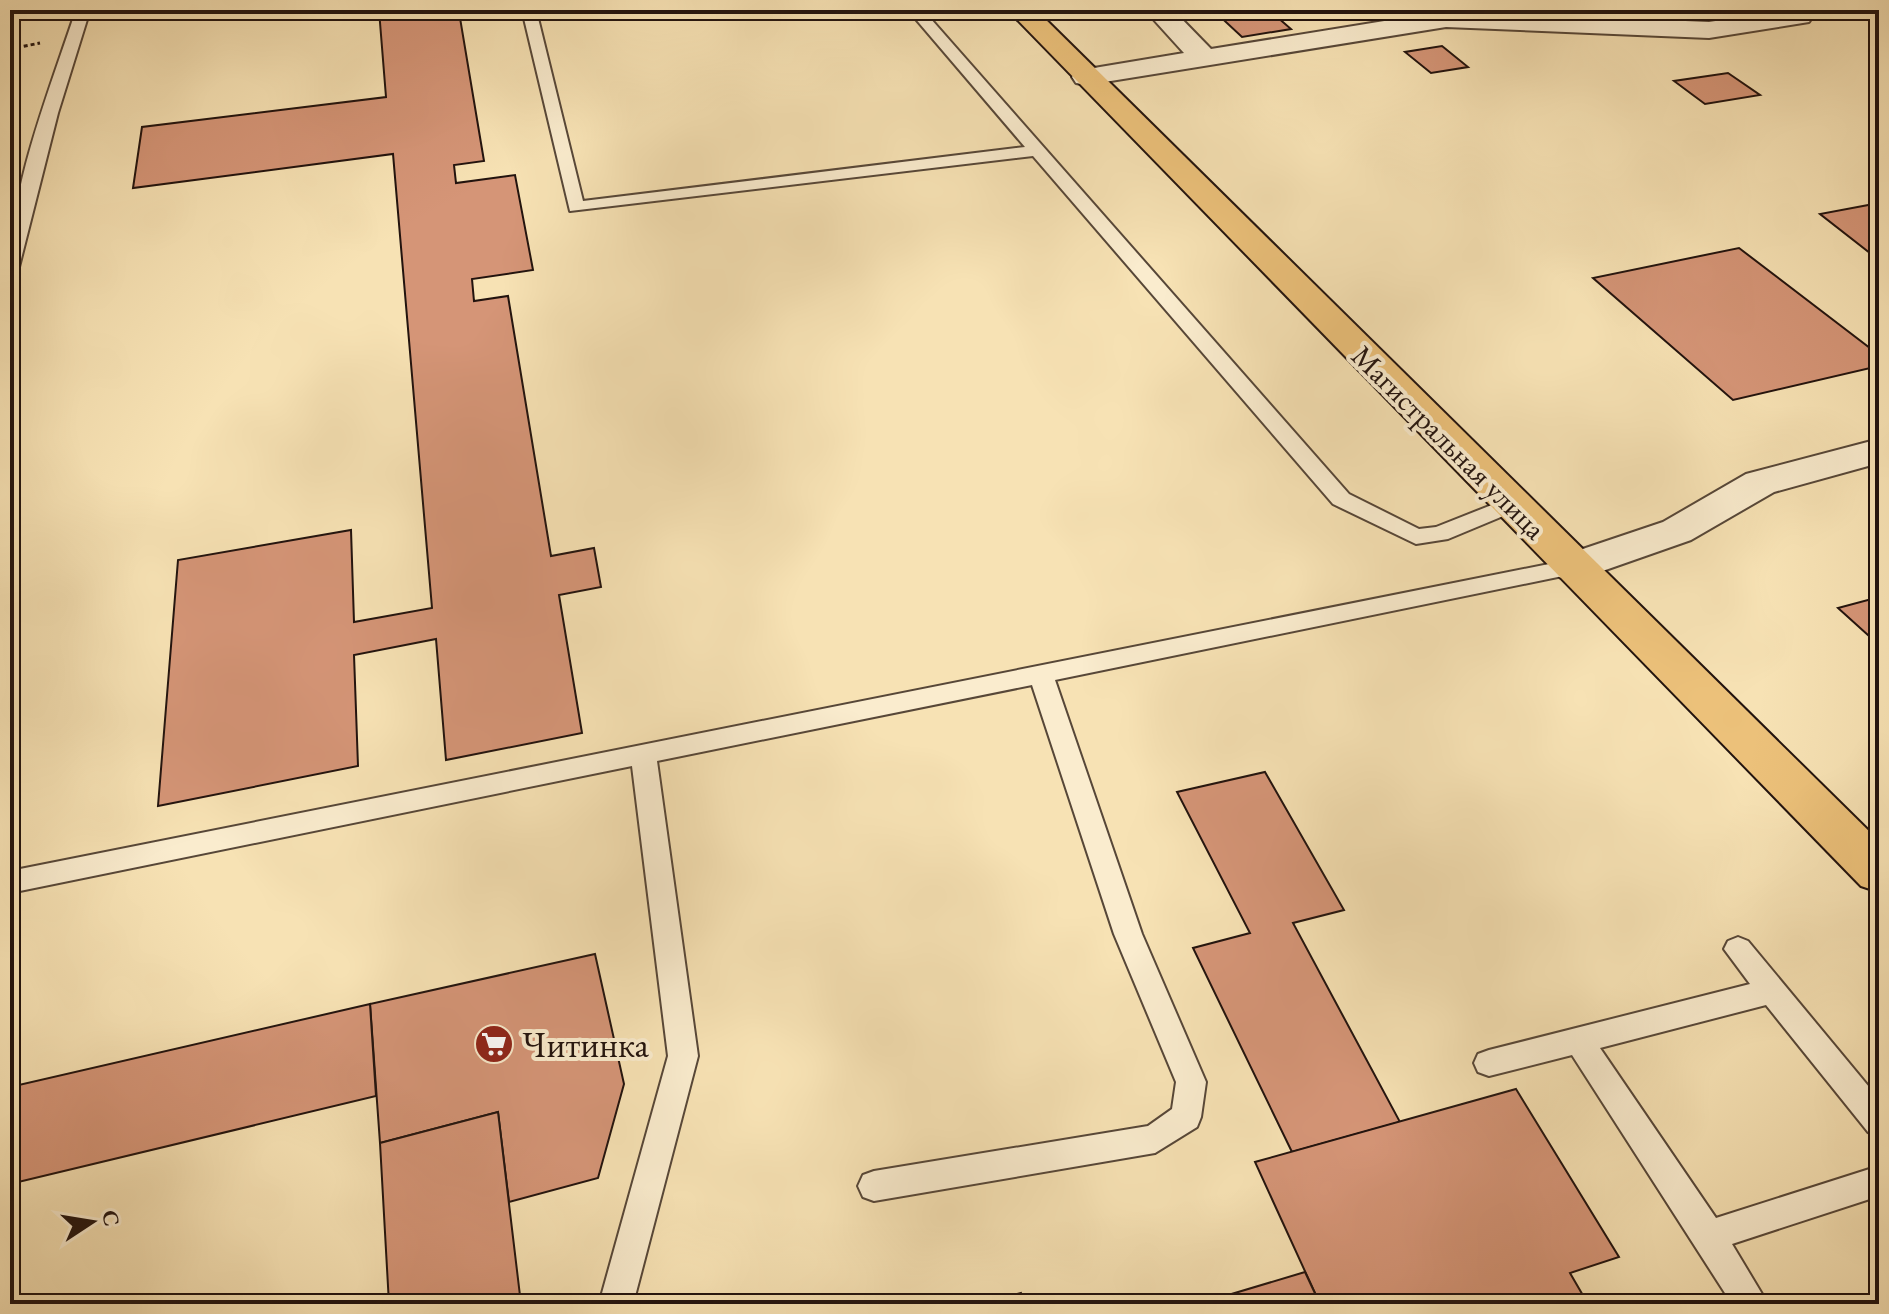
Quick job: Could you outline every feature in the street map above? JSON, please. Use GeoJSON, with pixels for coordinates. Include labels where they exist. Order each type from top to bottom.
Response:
{"type":"FeatureCollection","features":[{"type":"Feature","properties":{"kind":"main road","name":"Магистральная улица"},"geometry":{"type":"LineString","coordinates":[[1021,10],[1879,872]]}},
{"type":"Feature","properties":{"kind":"street"},"geometry":{"type":"LineString","coordinates":[[1158,10],[1203,56]]}},
{"type":"Feature","properties":{"kind":"street"},"geometry":{"type":"LineString","coordinates":[[1086,77],[1446,19],[1709,30],[1787,19],[1800,16],[1804,10]]}},
{"type":"Feature","properties":{"kind":"street"},"geometry":{"type":"LineString","coordinates":[[1574,567],[1677,531],[1760,483],[1879,451]]}},
{"type":"Feature","properties":{"kind":"lane"},"geometry":{"type":"LineString","coordinates":[[10,267],[65,62],[83,10]]}},
{"type":"Feature","properties":{"kind":"lane"},"geometry":{"type":"LineString","coordinates":[[537,10],[529,11],[576,207],[1037,151]]}},
{"type":"Feature","properties":{"kind":"lane"},"geometry":{"type":"LineString","coordinates":[[915,10],[1341,499],[1416,537],[1440,534],[1512,504]]}},
{"type":"Feature","properties":{"kind":"lane"},"geometry":{"type":"LineString","coordinates":[[10,186],[32,182]]}},
{"type":"Feature","properties":{"kind":"lane"},"geometry":{"type":"LineString","coordinates":[[10,882],[1574,567]]}},
{"type":"Feature","properties":{"kind":"lane"},"geometry":{"type":"LineString","coordinates":[[874,1186],[1155,1139],[1186,1117],[1191,1082],[1128,934],[1041,674]]}},
{"type":"Feature","properties":{"kind":"lane"},"geometry":{"type":"LineString","coordinates":[[616,1304],[683,1056],[643,754]]}},
{"type":"Feature","properties":{"kind":"lane"},"geometry":{"type":"LineString","coordinates":[[1738,949],[1879,1122]]}},
{"type":"Feature","properties":{"kind":"lane"},"geometry":{"type":"LineString","coordinates":[[1489,1063],[1773,991]]}},
{"type":"Feature","properties":{"kind":"lane"},"geometry":{"type":"LineString","coordinates":[[1579,1041],[1751,1304]]}},
{"type":"Feature","properties":{"kind":"lane"},"geometry":{"type":"LineString","coordinates":[[1709,1236],[1879,1181]]}},
{"type":"Feature","properties":{"kind":"building"},"geometry":{"type":"Polygon","coordinates":[[[379,10],[487,10],[488,15],[460,18],[484,161],[454,165],[456,183],[515,175],[533,270],[472,279],[474,301],[508,296],[551,556],[594,548],[601,587],[559,595],[582,733],[446,760],[436,639],[354,655],[358,766],[158,806],[178,560],[351,530],[354,622],[432,608],[393,154],[133,188],[142,127],[386,97],[379,10]]]}},
{"type":"Feature","properties":{"kind":"building"},"geometry":{"type":"Polygon","coordinates":[[[1213,10],[1269,10],[1291,29],[1242,37],[1213,10]]]}},
{"type":"Feature","properties":{"kind":"building"},"geometry":{"type":"Polygon","coordinates":[[[1442,46],[1468,67],[1431,73],[1405,52],[1442,46]]]}},
{"type":"Feature","properties":{"kind":"building"},"geometry":{"type":"Polygon","coordinates":[[[1728,73],[1760,95],[1705,104],[1674,81],[1728,73]]]}},
{"type":"Feature","properties":{"kind":"building"},"geometry":{"type":"Polygon","coordinates":[[[1879,203],[1879,256],[1875,257],[1820,214],[1879,203]]]}},
{"type":"Feature","properties":{"kind":"building"},"geometry":{"type":"Polygon","coordinates":[[[1739,248],[1879,355],[1879,366],[1733,400],[1593,278],[1739,248]]]}},
{"type":"Feature","properties":{"kind":"building"},"geometry":{"type":"Polygon","coordinates":[[[1879,597],[1879,645],[1838,608],[1879,597]]]}},
{"type":"Feature","properties":{"kind":"building"},"geometry":{"type":"Polygon","coordinates":[[[1265,772],[1344,910],[1293,923],[1400,1122],[1292,1152],[1193,948],[1250,933],[1177,792],[1265,772]]]}},
{"type":"Feature","properties":{"kind":"building","name":"Читинка"},"geometry":{"type":"Polygon","coordinates":[[[595,954],[624,1084],[598,1178],[509,1202],[498,1112],[380,1143],[370,1004],[595,954]]]}},
{"type":"Feature","properties":{"kind":"building"},"geometry":{"type":"Polygon","coordinates":[[[370,1004],[376,1096],[10,1184],[10,1087],[370,1004]]]}},
{"type":"Feature","properties":{"kind":"building"},"geometry":{"type":"Polygon","coordinates":[[[1516,1089],[1619,1257],[1570,1273],[1588,1304],[1500,1304],[1496,1296],[1470,1304],[1320,1304],[1255,1162],[1516,1089]]]}},
{"type":"Feature","properties":{"kind":"building"},"geometry":{"type":"Polygon","coordinates":[[[498,1112],[521,1304],[389,1304],[380,1143],[498,1112]]]}},
{"type":"Feature","properties":{"kind":"building"},"geometry":{"type":"Polygon","coordinates":[[[1305,1272],[1320,1304],[1198,1304],[1305,1272]]]}},
{"type":"Feature","properties":{"kind":"building"},"geometry":{"type":"Polygon","coordinates":[[[1021,1293],[1025,1304],[982,1304],[1021,1293]]]}},
{"type":"Feature","properties":{"kind":"place","name":"Читинка"},"geometry":{"type":"Point","coordinates":[494,1044]}}]}
